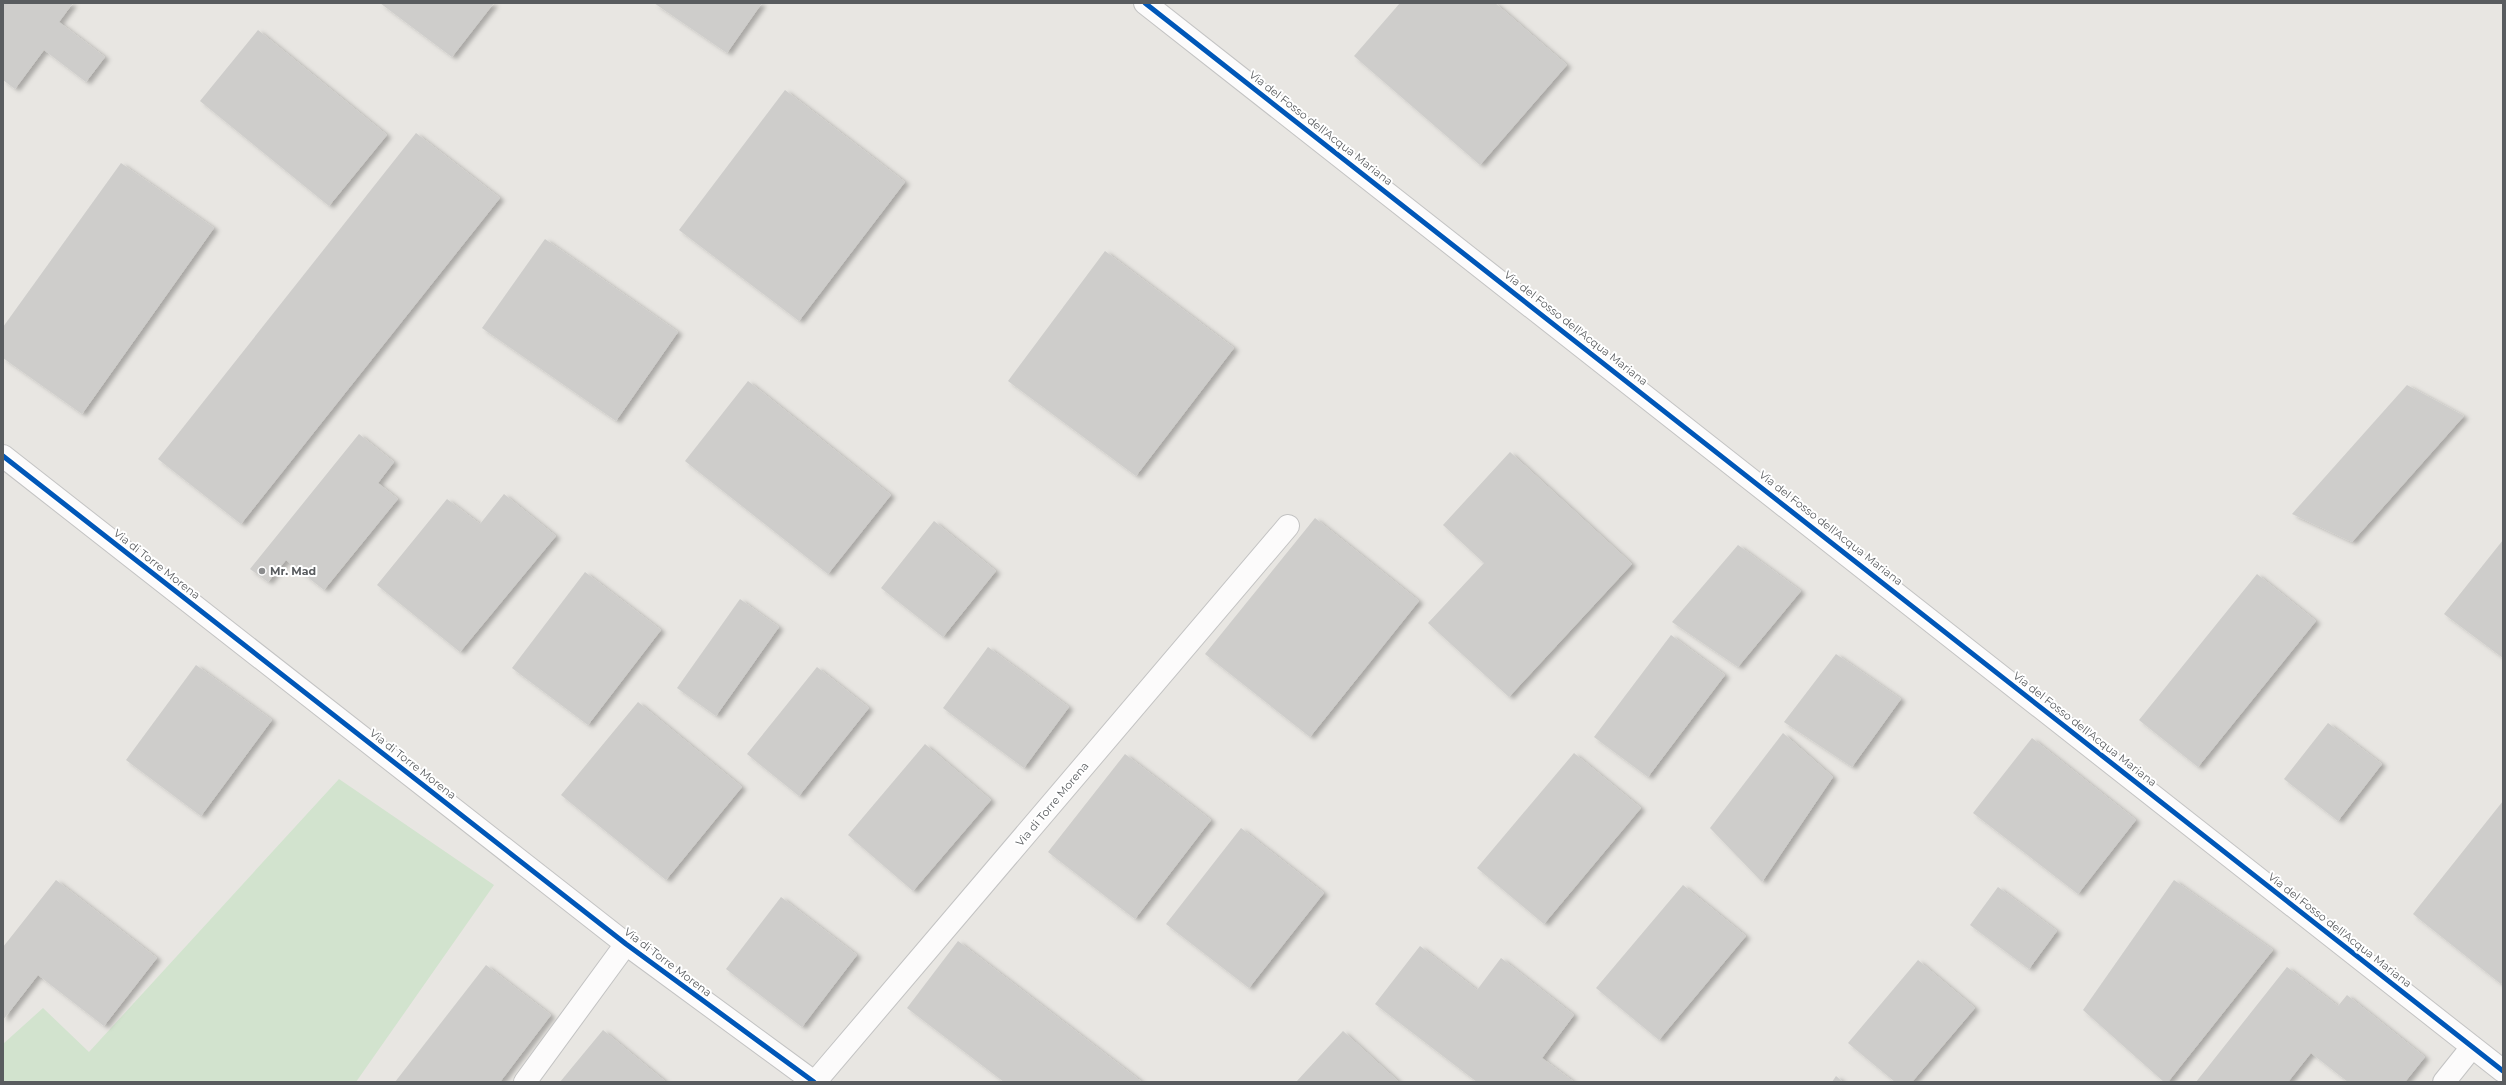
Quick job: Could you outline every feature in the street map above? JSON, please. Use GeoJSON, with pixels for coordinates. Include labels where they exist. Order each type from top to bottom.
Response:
{"type":"FeatureCollection","features":[{"type":"Feature","properties":{"kind":"street","name":"Via del Fosso dell'Acqua Mariana"},"geometry":{"type":"LineString","coordinates":[[1145,3],[2503,1071]]}},
{"type":"Feature","properties":{"kind":"street","name":"Via di Torre Morena"},"geometry":{"type":"LineString","coordinates":[[3,456],[626,944],[814,1082],[1288,526]]}},
{"type":"Feature","properties":{"kind":"street"},"geometry":{"type":"LineString","coordinates":[[525,1082],[626,944]]}},
{"type":"Feature","properties":{"kind":"street"},"geometry":{"type":"LineString","coordinates":[[2444,1082],[2472,1047]]}},
{"type":"Feature","properties":{"kind":"green space"},"geometry":{"type":"Polygon","coordinates":[[[339,779],[494,885],[356,1082],[3,1082],[3,1044],[43,1008],[89,1052],[339,779]]]}},
{"type":"Feature","properties":{"kind":"building"},"geometry":{"type":"Polygon","coordinates":[[[3,3],[73,3],[59,22],[105,57],[86,82],[44,50],[15,89],[3,80],[3,3]]]}},
{"type":"Feature","properties":{"kind":"building"},"geometry":{"type":"Polygon","coordinates":[[[380,3],[494,3],[452,57],[380,3]]]}},
{"type":"Feature","properties":{"kind":"building"},"geometry":{"type":"Polygon","coordinates":[[[654,3],[762,3],[727,53],[654,3]]]}},
{"type":"Feature","properties":{"kind":"building"},"geometry":{"type":"Polygon","coordinates":[[[1400,3],[1495,3],[1567,65],[1480,165],[1354,56],[1400,3]]]}},
{"type":"Feature","properties":{"kind":"building"},"geometry":{"type":"Polygon","coordinates":[[[258,30],[387,135],[329,206],[200,101],[258,30]]]}},
{"type":"Feature","properties":{"kind":"building"},"geometry":{"type":"Polygon","coordinates":[[[785,90],[905,182],[799,321],[679,230],[785,90]]]}},
{"type":"Feature","properties":{"kind":"building"},"geometry":{"type":"Polygon","coordinates":[[[416,133],[500,198],[241,524],[158,459],[416,133]]]}},
{"type":"Feature","properties":{"kind":"building"},"geometry":{"type":"Polygon","coordinates":[[[121,163],[214,228],[82,414],[3,358],[3,327],[121,163]]]}},
{"type":"Feature","properties":{"kind":"building"},"geometry":{"type":"Polygon","coordinates":[[[545,239],[678,332],[616,421],[482,328],[545,239]]]}},
{"type":"Feature","properties":{"kind":"building"},"geometry":{"type":"Polygon","coordinates":[[[1105,251],[1234,348],[1136,476],[1008,381],[1105,251]]]}},
{"type":"Feature","properties":{"kind":"building"},"geometry":{"type":"Polygon","coordinates":[[[748,381],[891,495],[828,574],[685,461],[748,381]]]}},
{"type":"Feature","properties":{"kind":"building"},"geometry":{"type":"Polygon","coordinates":[[[2407,385],[2464,416],[2352,542],[2292,514],[2407,385]]]}},
{"type":"Feature","properties":{"kind":"building"},"geometry":{"type":"Polygon","coordinates":[[[359,434],[394,462],[378,483],[398,499],[324,590],[286,560],[268,582],[250,569],[359,434]]]}},
{"type":"Feature","properties":{"kind":"building"},"geometry":{"type":"Polygon","coordinates":[[[1510,452],[1632,564],[1509,697],[1428,623],[1484,563],[1443,525],[1510,452]]]}},
{"type":"Feature","properties":{"kind":"building"},"geometry":{"type":"Polygon","coordinates":[[[504,494],[556,536],[460,652],[377,585],[447,499],[480,524],[504,494]]]}},
{"type":"Feature","properties":{"kind":"building"},"geometry":{"type":"Polygon","coordinates":[[[1315,518],[1419,601],[1310,737],[1205,654],[1315,518]]]}},
{"type":"Feature","properties":{"kind":"building"},"geometry":{"type":"Polygon","coordinates":[[[934,521],[996,571],[943,637],[881,588],[934,521]]]}},
{"type":"Feature","properties":{"kind":"building"},"geometry":{"type":"Polygon","coordinates":[[[2503,540],[2503,658],[2444,614],[2503,540]]]}},
{"type":"Feature","properties":{"kind":"building"},"geometry":{"type":"Polygon","coordinates":[[[1738,545],[1801,591],[1738,667],[1672,622],[1738,545]]]}},
{"type":"Feature","properties":{"kind":"building"},"geometry":{"type":"Polygon","coordinates":[[[585,572],[661,630],[588,725],[512,668],[585,572]]]}},
{"type":"Feature","properties":{"kind":"building"},"geometry":{"type":"Polygon","coordinates":[[[2257,574],[2316,621],[2198,767],[2139,720],[2257,574]]]}},
{"type":"Feature","properties":{"kind":"building"},"geometry":{"type":"Polygon","coordinates":[[[740,599],[779,627],[716,716],[677,688],[740,599]]]}},
{"type":"Feature","properties":{"kind":"building"},"geometry":{"type":"Polygon","coordinates":[[[1671,635],[1725,675],[1648,777],[1594,737],[1671,635]]]}},
{"type":"Feature","properties":{"kind":"building"},"geometry":{"type":"Polygon","coordinates":[[[988,647],[1069,707],[1024,768],[943,708],[988,647]]]}},
{"type":"Feature","properties":{"kind":"building"},"geometry":{"type":"Polygon","coordinates":[[[1836,654],[1901,699],[1852,767],[1784,722],[1836,654]]]}},
{"type":"Feature","properties":{"kind":"building"},"geometry":{"type":"Polygon","coordinates":[[[196,665],[272,720],[201,816],[126,760],[196,665]]]}},
{"type":"Feature","properties":{"kind":"building"},"geometry":{"type":"Polygon","coordinates":[[[817,667],[869,708],[799,796],[747,754],[817,667]]]}},
{"type":"Feature","properties":{"kind":"building"},"geometry":{"type":"Polygon","coordinates":[[[638,702],[742,787],[666,880],[561,795],[638,702]]]}},
{"type":"Feature","properties":{"kind":"building"},"geometry":{"type":"Polygon","coordinates":[[[2328,723],[2382,764],[2338,821],[2284,779],[2328,723]]]}},
{"type":"Feature","properties":{"kind":"building"},"geometry":{"type":"Polygon","coordinates":[[[1783,733],[1833,777],[1762,882],[1710,828],[1783,733]]]}},
{"type":"Feature","properties":{"kind":"building"},"geometry":{"type":"Polygon","coordinates":[[[2032,738],[2136,820],[2078,894],[1973,813],[2032,738]]]}},
{"type":"Feature","properties":{"kind":"building"},"geometry":{"type":"Polygon","coordinates":[[[925,744],[991,800],[913,891],[848,835],[925,744]]]}},
{"type":"Feature","properties":{"kind":"building"},"geometry":{"type":"Polygon","coordinates":[[[1574,753],[1641,808],[1544,924],[1477,868],[1574,753]]]}},
{"type":"Feature","properties":{"kind":"building"},"geometry":{"type":"Polygon","coordinates":[[[1125,754],[1211,820],[1135,919],[1048,852],[1125,754]]]}},
{"type":"Feature","properties":{"kind":"building"},"geometry":{"type":"Polygon","coordinates":[[[2503,801],[2503,981],[2501,984],[2413,914],[2503,801]]]}},
{"type":"Feature","properties":{"kind":"building"},"geometry":{"type":"Polygon","coordinates":[[[1241,828],[1324,893],[1249,988],[1166,924],[1241,828]]]}},
{"type":"Feature","properties":{"kind":"building"},"geometry":{"type":"Polygon","coordinates":[[[56,880],[157,958],[104,1026],[38,975],[3,1020],[3,947],[56,880]]]}},
{"type":"Feature","properties":{"kind":"building"},"geometry":{"type":"Polygon","coordinates":[[[2174,880],[2273,950],[2168,1082],[2164,1082],[2083,1010],[2174,880]]]}},
{"type":"Feature","properties":{"kind":"building"},"geometry":{"type":"Polygon","coordinates":[[[1683,885],[1746,936],[1659,1040],[1596,988],[1683,885]]]}},
{"type":"Feature","properties":{"kind":"building"},"geometry":{"type":"Polygon","coordinates":[[[1998,887],[2057,931],[2029,969],[1970,925],[1998,887]]]}},
{"type":"Feature","properties":{"kind":"building"},"geometry":{"type":"Polygon","coordinates":[[[781,897],[857,955],[802,1027],[726,969],[781,897]]]}},
{"type":"Feature","properties":{"kind":"building"},"geometry":{"type":"Polygon","coordinates":[[[958,941],[1142,1082],[1004,1082],[907,1008],[958,941]]]}},
{"type":"Feature","properties":{"kind":"building"},"geometry":{"type":"Polygon","coordinates":[[[1420,946],[1477,990],[1501,958],[1574,1015],[1542,1058],[1574,1082],[1477,1082],[1375,1004],[1420,946]]]}},
{"type":"Feature","properties":{"kind":"building"},"geometry":{"type":"Polygon","coordinates":[[[1918,960],[1975,1008],[1912,1082],[1895,1082],[1848,1043],[1918,960]]]}},
{"type":"Feature","properties":{"kind":"building"},"geometry":{"type":"Polygon","coordinates":[[[486,965],[551,1015],[500,1082],[395,1082],[486,965]]]}},
{"type":"Feature","properties":{"kind":"building"},"geometry":{"type":"Polygon","coordinates":[[[2287,967],[2338,1006],[2347,995],[2425,1057],[2405,1082],[2348,1082],[2311,1053],[2288,1082],[2196,1082],[2287,967]]]}},
{"type":"Feature","properties":{"kind":"building"},"geometry":{"type":"Polygon","coordinates":[[[603,1030],[666,1082],[560,1082],[603,1030]]]}},
{"type":"Feature","properties":{"kind":"building"},"geometry":{"type":"Polygon","coordinates":[[[1343,1031],[1399,1082],[1296,1082],[1343,1031]]]}},
{"type":"Feature","properties":{"kind":"building"},"geometry":{"type":"Polygon","coordinates":[[[1836,1076],[1843,1082],[1832,1082],[1836,1076]]]}},
{"type":"Feature","properties":{"kind":"cycle path"},"geometry":{"type":"LineString","coordinates":[[1145,3],[2503,1071]]}},
{"type":"Feature","properties":{"kind":"cycle path"},"geometry":{"type":"LineString","coordinates":[[3,456],[626,944],[814,1082]]}},
{"type":"Feature","properties":{"kind":"place","name":"Mr. Mad"},"geometry":{"type":"Point","coordinates":[262,571]}}]}
